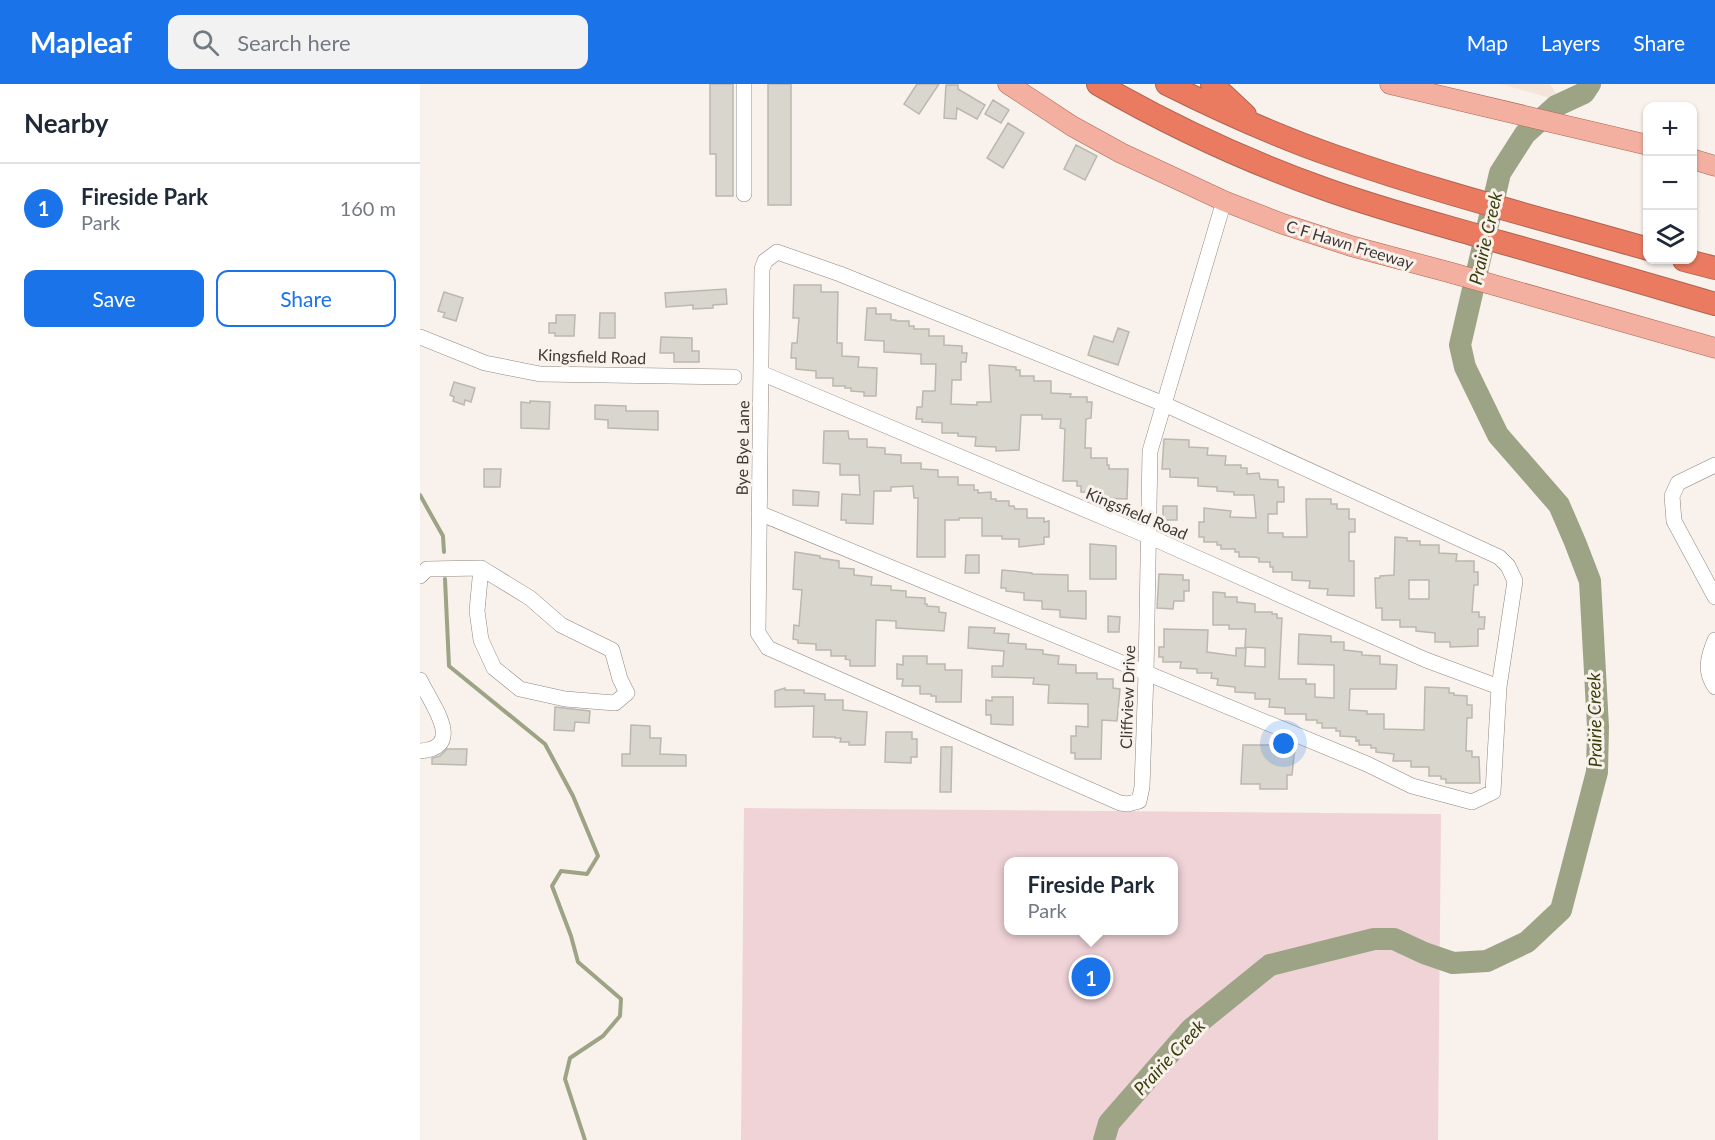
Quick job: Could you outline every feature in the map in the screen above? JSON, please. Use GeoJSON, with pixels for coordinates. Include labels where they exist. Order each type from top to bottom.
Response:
{"type":"FeatureCollection","features":[{"type":"Feature","properties":{"kind":"highway"},"geometry":{"type":"LineString","coordinates":[[1098,84],[1199,138],[1326,190],[1715,304]]}},
{"type":"Feature","properties":{"kind":"highway"},"geometry":{"type":"LineString","coordinates":[[1167,84],[1257,126],[1332,156],[1643,248]]}},
{"type":"Feature","properties":{"kind":"highway"},"geometry":{"type":"LineString","coordinates":[[1212,84],[1257,126]]}},
{"type":"Feature","properties":{"kind":"highway"},"geometry":{"type":"LineString","coordinates":[[1697,263],[1715,268]]}},
{"type":"Feature","properties":{"kind":"main road","name":"C F Hawn Freeway"},"geometry":{"type":"LineString","coordinates":[[1008,84],[1072,126],[1121,153],[1224,201],[1282,224],[1351,246],[1715,348]]}},
{"type":"Feature","properties":{"kind":"main road"},"geometry":{"type":"LineString","coordinates":[[1390,84],[1643,144]]}},
{"type":"Feature","properties":{"kind":"main road"},"geometry":{"type":"LineString","coordinates":[[1697,161],[1715,166]]}},
{"type":"Feature","properties":{"kind":"street"},"geometry":{"type":"LineString","coordinates":[[744,84],[744,194]]}},
{"type":"Feature","properties":{"kind":"street","name":"Cliffview Drive"},"geometry":{"type":"LineString","coordinates":[[768,648],[1109,798],[1128,804],[1139,801],[1146,674],[1150,451],[1224,201]]}},
{"type":"Feature","properties":{"kind":"street","name":"Bye Bye Lane"},"geometry":{"type":"LineString","coordinates":[[768,648],[758,633],[762,269],[765,261],[777,252],[840,274],[1164,404]]}},
{"type":"Feature","properties":{"kind":"street","name":"Kingsfield Road"},"geometry":{"type":"LineString","coordinates":[[420,337],[485,363],[540,374],[734,377]]}},
{"type":"Feature","properties":{"kind":"street","name":"Kingsfield Road"},"geometry":{"type":"LineString","coordinates":[[761,373],[1148,536],[1426,660],[1499,687]]}},
{"type":"Feature","properties":{"kind":"street"},"geometry":{"type":"LineString","coordinates":[[759,513],[1367,764],[1412,786],[1472,802],[1493,792],[1499,687],[1515,581],[1508,566],[1499,557],[1164,404]]}},
{"type":"Feature","properties":{"kind":"street"},"geometry":{"type":"LineString","coordinates":[[1715,465],[1678,483],[1672,496],[1674,521],[1715,597]]}},
{"type":"Feature","properties":{"kind":"street"},"geometry":{"type":"LineString","coordinates":[[420,576],[427,569],[481,568],[530,598],[561,625],[612,650],[620,679],[627,693],[615,703],[565,699],[520,689],[494,668],[481,640],[477,610],[481,568]]}},
{"type":"Feature","properties":{"kind":"street"},"geometry":{"type":"LineString","coordinates":[[1715,640],[1708,657],[1708,678],[1715,687]]}},
{"type":"Feature","properties":{"kind":"street"},"geometry":{"type":"LineString","coordinates":[[420,680],[442,721],[444,736],[441,743],[431,750],[420,751]]}},
{"type":"Feature","properties":{"kind":"shaded area"},"geometry":{"type":"Polygon","coordinates":[[[1501,84],[1550,84],[1559,98],[1557,100],[1501,84]]]}},
{"type":"Feature","properties":{"kind":"shaded area"},"geometry":{"type":"Polygon","coordinates":[[[744,808],[1441,814],[1438,1140],[741,1140],[744,808]]]}},
{"type":"Feature","properties":{"kind":"building"},"geometry":{"type":"Polygon","coordinates":[[[710,84],[733,84],[733,196],[716,196],[716,154],[710,154],[710,84]]]}},
{"type":"Feature","properties":{"kind":"building"},"geometry":{"type":"Polygon","coordinates":[[[768,84],[791,84],[791,205],[768,205],[768,84]]]}},
{"type":"Feature","properties":{"kind":"building"},"geometry":{"type":"Polygon","coordinates":[[[917,84],[939,84],[919,114],[904,104],[917,84]]]}},
{"type":"Feature","properties":{"kind":"building"},"geometry":{"type":"Polygon","coordinates":[[[946,85],[958,85],[958,89],[985,105],[977,119],[957,108],[956,119],[944,118],[946,85]]]}},
{"type":"Feature","properties":{"kind":"building"},"geometry":{"type":"Polygon","coordinates":[[[993,100],[1009,110],[1001,123],[985,114],[993,100]]]}},
{"type":"Feature","properties":{"kind":"building"},"geometry":{"type":"Polygon","coordinates":[[[1008,123],[1024,133],[1003,168],[987,158],[1008,123]]]}},
{"type":"Feature","properties":{"kind":"building"},"geometry":{"type":"Polygon","coordinates":[[[1076,145],[1097,156],[1085,180],[1064,169],[1076,145]]]}},
{"type":"Feature","properties":{"kind":"building"},"geometry":{"type":"Polygon","coordinates":[[[794,285],[821,285],[821,292],[838,292],[837,343],[842,343],[842,356],[859,357],[858,367],[877,368],[876,396],[864,396],[864,392],[851,391],[851,388],[845,388],[845,386],[833,386],[833,378],[816,378],[816,371],[796,369],[796,358],[791,358],[792,343],[797,343],[799,318],[793,318],[794,285]]]}},
{"type":"Feature","properties":{"kind":"building"},"geometry":{"type":"Polygon","coordinates":[[[726,289],[727,304],[713,305],[713,308],[693,309],[693,305],[666,307],[665,293],[726,289]]]}},
{"type":"Feature","properties":{"kind":"building"},"geometry":{"type":"Polygon","coordinates":[[[444,292],[463,298],[456,321],[443,317],[445,313],[438,311],[444,292]]]}},
{"type":"Feature","properties":{"kind":"building"},"geometry":{"type":"Polygon","coordinates":[[[867,308],[876,308],[876,314],[891,314],[891,320],[909,321],[909,326],[914,326],[914,329],[929,329],[929,336],[944,336],[944,345],[962,346],[962,353],[967,353],[966,362],[961,362],[961,380],[952,380],[951,404],[977,405],[977,402],[991,402],[989,365],[1016,367],[1016,370],[1020,370],[1020,376],[1034,376],[1034,381],[1051,381],[1051,393],[1071,394],[1070,397],[1087,397],[1087,402],[1092,402],[1091,418],[1086,419],[1085,448],[1091,448],[1091,458],[1107,458],[1109,469],[1128,469],[1127,499],[1101,498],[1101,493],[1081,492],[1081,486],[1077,486],[1077,481],[1063,481],[1065,429],[1060,428],[1061,419],[1042,419],[1042,415],[1021,415],[1019,450],[996,451],[996,447],[975,446],[976,437],[958,436],[958,433],[942,433],[942,423],[922,422],[922,419],[916,419],[917,407],[922,407],[923,391],[935,391],[936,364],[921,364],[921,354],[884,352],[884,341],[865,340],[867,308]]]}},
{"type":"Feature","properties":{"kind":"building"},"geometry":{"type":"Polygon","coordinates":[[[600,313],[615,313],[615,338],[599,338],[600,313]]]}},
{"type":"Feature","properties":{"kind":"building"},"geometry":{"type":"Polygon","coordinates":[[[556,315],[575,315],[574,336],[555,336],[555,333],[549,333],[549,323],[556,323],[556,315]]]}},
{"type":"Feature","properties":{"kind":"building"},"geometry":{"type":"Polygon","coordinates":[[[1118,328],[1129,332],[1118,365],[1088,355],[1094,336],[1113,342],[1118,328]]]}},
{"type":"Feature","properties":{"kind":"building"},"geometry":{"type":"Polygon","coordinates":[[[661,337],[692,338],[692,351],[699,351],[699,362],[674,362],[674,353],[660,353],[661,337]]]}},
{"type":"Feature","properties":{"kind":"building"},"geometry":{"type":"Polygon","coordinates":[[[454,382],[475,388],[471,402],[465,400],[464,405],[453,401],[454,397],[450,395],[454,382]]]}},
{"type":"Feature","properties":{"kind":"building"},"geometry":{"type":"Polygon","coordinates":[[[530,401],[550,402],[549,429],[521,428],[521,402],[530,403],[530,401]]]}},
{"type":"Feature","properties":{"kind":"building"},"geometry":{"type":"Polygon","coordinates":[[[595,405],[626,406],[626,411],[658,411],[658,430],[608,428],[608,420],[595,419],[595,405]]]}},
{"type":"Feature","properties":{"kind":"building"},"geometry":{"type":"Polygon","coordinates":[[[824,431],[848,431],[849,439],[867,439],[867,447],[885,448],[885,454],[901,455],[901,463],[921,463],[921,469],[938,470],[938,477],[958,477],[958,485],[974,485],[974,490],[978,490],[978,493],[991,492],[991,499],[1009,501],[1009,506],[1014,506],[1015,509],[1027,509],[1027,518],[1044,518],[1044,522],[1049,521],[1049,537],[1044,537],[1044,544],[1019,547],[1019,539],[982,536],[982,518],[945,520],[945,557],[917,557],[918,498],[914,498],[913,486],[891,487],[891,491],[874,491],[873,524],[846,523],[846,520],[841,520],[842,494],[860,495],[859,475],[840,475],[840,464],[823,463],[824,431]]]}},
{"type":"Feature","properties":{"kind":"building"},"geometry":{"type":"Polygon","coordinates":[[[1164,439],[1189,440],[1189,447],[1208,448],[1207,455],[1226,456],[1225,465],[1241,465],[1241,468],[1247,468],[1247,474],[1259,473],[1260,479],[1278,480],[1278,487],[1284,487],[1284,502],[1277,502],[1277,514],[1268,514],[1268,533],[1283,533],[1283,537],[1307,537],[1306,499],[1331,499],[1331,504],[1337,504],[1337,509],[1349,509],[1349,519],[1355,519],[1355,532],[1349,532],[1349,561],[1354,561],[1354,596],[1327,595],[1328,589],[1309,588],[1310,581],[1292,580],[1292,572],[1273,572],[1270,562],[1259,562],[1259,558],[1254,557],[1239,557],[1239,552],[1235,552],[1235,549],[1221,549],[1221,545],[1217,545],[1217,542],[1204,542],[1204,537],[1199,537],[1199,522],[1204,522],[1204,508],[1231,511],[1230,517],[1256,518],[1254,495],[1234,495],[1234,492],[1217,491],[1217,487],[1198,486],[1198,478],[1170,477],[1170,469],[1162,469],[1164,439]]]}},
{"type":"Feature","properties":{"kind":"building"},"geometry":{"type":"Polygon","coordinates":[[[484,469],[501,469],[500,487],[484,487],[484,469]]]}},
{"type":"Feature","properties":{"kind":"building"},"geometry":{"type":"Polygon","coordinates":[[[793,490],[819,492],[818,506],[793,505],[793,490]]]}},
{"type":"Feature","properties":{"kind":"building"},"geometry":{"type":"Polygon","coordinates":[[[1163,506],[1177,506],[1177,520],[1163,520],[1163,506]]]}},
{"type":"Feature","properties":{"kind":"building"},"geometry":{"type":"Polygon","coordinates":[[[1395,537],[1407,538],[1407,541],[1420,541],[1420,545],[1439,545],[1439,553],[1457,554],[1456,561],[1474,561],[1474,572],[1478,572],[1478,585],[1474,585],[1472,612],[1479,612],[1479,617],[1485,617],[1484,629],[1478,629],[1478,646],[1450,647],[1450,642],[1435,642],[1435,633],[1416,631],[1416,627],[1400,627],[1400,620],[1382,620],[1382,608],[1376,608],[1375,578],[1394,575],[1395,537]],[[1409,580],[1409,599],[1429,599],[1429,580],[1409,580]]]}},
{"type":"Feature","properties":{"kind":"building"},"geometry":{"type":"Polygon","coordinates":[[[1090,544],[1116,546],[1116,579],[1090,579],[1090,544]]]}},
{"type":"Feature","properties":{"kind":"building"},"geometry":{"type":"Polygon","coordinates":[[[795,552],[839,561],[839,568],[854,569],[854,575],[872,577],[871,585],[891,586],[891,590],[906,591],[906,597],[925,598],[927,606],[939,607],[939,612],[946,613],[944,631],[896,628],[896,621],[876,620],[875,666],[850,666],[850,660],[845,659],[846,656],[831,656],[831,650],[816,650],[816,644],[798,643],[798,640],[793,639],[794,625],[799,626],[802,590],[793,589],[795,552]]]}},
{"type":"Feature","properties":{"kind":"building"},"geometry":{"type":"Polygon","coordinates":[[[966,555],[979,555],[979,573],[965,573],[966,555]]]}},
{"type":"Feature","properties":{"kind":"building"},"geometry":{"type":"Polygon","coordinates":[[[1002,570],[1068,575],[1068,591],[1086,591],[1086,619],[1060,617],[1060,610],[1042,609],[1042,601],[1024,600],[1024,593],[1006,591],[1006,588],[1001,588],[1002,570]]]}},
{"type":"Feature","properties":{"kind":"building"},"geometry":{"type":"Polygon","coordinates":[[[1159,574],[1183,575],[1183,580],[1189,580],[1189,591],[1184,591],[1184,601],[1174,601],[1173,609],[1157,608],[1159,574]]]}},
{"type":"Feature","properties":{"kind":"building"},"geometry":{"type":"Polygon","coordinates":[[[1213,592],[1225,593],[1225,597],[1237,597],[1237,602],[1255,604],[1255,612],[1272,612],[1272,614],[1277,614],[1277,618],[1282,618],[1279,679],[1306,679],[1306,684],[1315,684],[1315,697],[1334,698],[1334,665],[1298,664],[1299,634],[1331,636],[1331,642],[1344,642],[1344,650],[1362,652],[1362,655],[1380,656],[1380,664],[1397,665],[1396,689],[1350,689],[1349,710],[1367,711],[1367,714],[1384,714],[1384,729],[1424,730],[1425,687],[1449,688],[1449,693],[1467,696],[1467,705],[1472,705],[1472,718],[1467,718],[1466,751],[1472,751],[1472,757],[1479,757],[1480,783],[1446,783],[1446,779],[1441,779],[1441,776],[1429,776],[1429,767],[1411,767],[1411,761],[1393,761],[1394,754],[1376,752],[1376,748],[1371,748],[1371,745],[1359,745],[1356,737],[1340,736],[1340,731],[1336,731],[1336,728],[1322,728],[1322,723],[1317,723],[1317,720],[1306,720],[1306,714],[1285,714],[1285,708],[1269,707],[1270,699],[1255,699],[1255,693],[1235,692],[1235,687],[1217,685],[1218,679],[1211,678],[1212,673],[1197,673],[1197,669],[1180,668],[1181,662],[1163,662],[1163,657],[1159,657],[1159,647],[1164,647],[1164,629],[1208,630],[1207,652],[1236,656],[1236,648],[1246,648],[1245,666],[1265,667],[1265,648],[1245,647],[1246,629],[1229,629],[1229,625],[1213,625],[1213,592]]]}},
{"type":"Feature","properties":{"kind":"building"},"geometry":{"type":"Polygon","coordinates":[[[1108,616],[1120,617],[1119,632],[1108,632],[1108,616]]]}},
{"type":"Feature","properties":{"kind":"building"},"geometry":{"type":"Polygon","coordinates":[[[969,627],[995,628],[994,633],[1009,634],[1008,643],[1026,644],[1026,649],[1043,650],[1043,654],[1059,656],[1058,664],[1076,665],[1076,673],[1097,673],[1097,679],[1113,679],[1113,688],[1120,689],[1117,721],[1102,720],[1101,759],[1075,759],[1075,753],[1071,753],[1071,736],[1076,736],[1076,726],[1088,727],[1088,704],[1048,703],[1049,685],[1033,684],[1034,678],[992,677],[992,666],[1003,666],[1004,651],[968,648],[969,627]]]}},
{"type":"Feature","properties":{"kind":"building"},"geometry":{"type":"Polygon","coordinates":[[[903,656],[927,656],[927,664],[945,664],[945,670],[962,670],[961,702],[936,702],[936,696],[920,694],[920,686],[902,686],[903,679],[897,679],[897,664],[903,665],[903,656]]]}},
{"type":"Feature","properties":{"kind":"building"},"geometry":{"type":"Polygon","coordinates":[[[785,688],[785,690],[804,690],[804,693],[825,694],[825,700],[843,700],[843,710],[867,712],[865,745],[849,745],[849,742],[840,742],[841,738],[835,737],[813,737],[814,706],[775,707],[775,691],[785,688]]]}},
{"type":"Feature","properties":{"kind":"building"},"geometry":{"type":"Polygon","coordinates":[[[992,697],[1013,697],[1013,725],[991,724],[991,715],[986,715],[986,700],[992,701],[992,697]]]}},
{"type":"Feature","properties":{"kind":"building"},"geometry":{"type":"Polygon","coordinates":[[[555,707],[590,711],[589,723],[575,722],[574,731],[554,730],[555,707]]]}},
{"type":"Feature","properties":{"kind":"building"},"geometry":{"type":"Polygon","coordinates":[[[631,725],[650,726],[650,738],[661,738],[660,754],[686,755],[686,766],[622,766],[622,754],[630,754],[631,725]]]}},
{"type":"Feature","properties":{"kind":"building"},"geometry":{"type":"Polygon","coordinates":[[[886,732],[912,732],[912,739],[917,739],[917,757],[911,757],[911,763],[885,762],[886,732]]]}},
{"type":"Feature","properties":{"kind":"building"},"geometry":{"type":"Polygon","coordinates":[[[1280,739],[1297,746],[1292,775],[1287,775],[1287,789],[1260,789],[1260,784],[1241,784],[1243,745],[1278,745],[1280,739]]]}},
{"type":"Feature","properties":{"kind":"building"},"geometry":{"type":"Polygon","coordinates":[[[941,747],[952,747],[951,792],[940,792],[941,747]]]}},
{"type":"Feature","properties":{"kind":"building"},"geometry":{"type":"Polygon","coordinates":[[[447,749],[467,749],[466,765],[432,764],[432,758],[440,756],[447,749]]]}},
{"type":"Feature","properties":{"kind":"waterway","name":"Prairie Creek"},"geometry":{"type":"LineString","coordinates":[[1104,1140],[1109,1123],[1191,1029],[1270,965],[1374,939],[1394,939],[1453,963],[1487,961],[1527,942],[1561,910],[1597,772],[1598,727],[1590,581],[1559,505],[1498,435],[1465,367],[1460,345],[1500,173],[1525,134],[1556,106],[1584,93],[1590,84]]}},
{"type":"Feature","properties":{"kind":"waterway"},"geometry":{"type":"LineString","coordinates":[[420,495],[443,536],[444,552]]}},
{"type":"Feature","properties":{"kind":"waterway"},"geometry":{"type":"LineString","coordinates":[[445,579],[449,666],[545,744],[573,796],[598,856],[587,874],[561,871],[552,886],[578,962],[621,999],[620,1016],[603,1036],[570,1058],[565,1079],[585,1140]]}},
{"type":"Feature","properties":{"kind":"place","name":"Fireside Park"},"geometry":{"type":"Point","coordinates":[1091,977]}}]}
